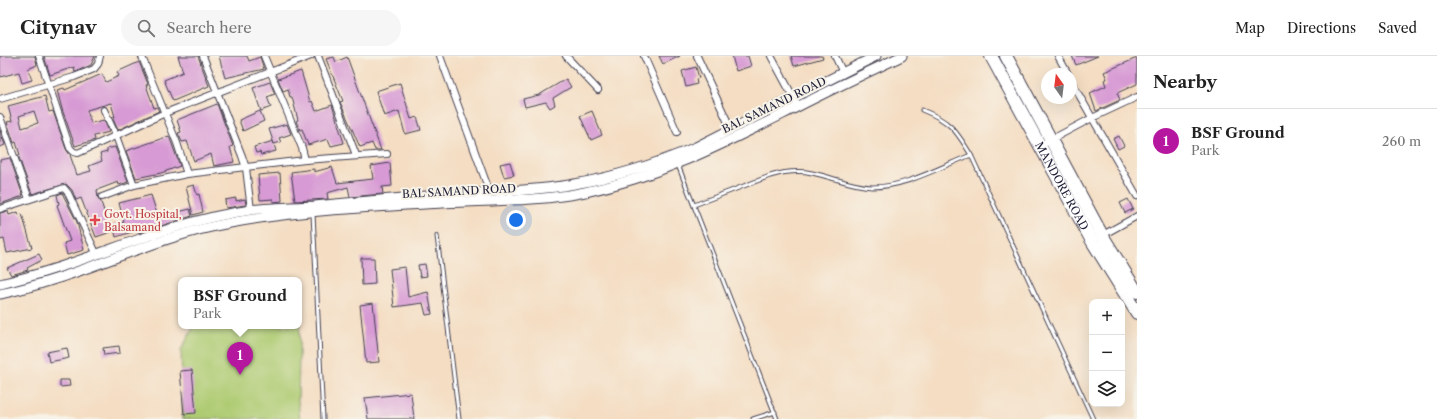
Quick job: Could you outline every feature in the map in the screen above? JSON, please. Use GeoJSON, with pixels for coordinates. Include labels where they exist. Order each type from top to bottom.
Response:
{"type":"FeatureCollection","features":[{"type":"Feature","properties":{"kind":"highway","name":"MANDORE ROAD"},"geometry":{"type":"LineString","coordinates":[[991,56],[1039,146],[1097,238],[1137,292]]}},
{"type":"Feature","properties":{"kind":"highway","name":"MANDORE ROAD"},"geometry":{"type":"LineString","coordinates":[[1006,56],[1050,139],[1097,238],[1137,313]]}},
{"type":"Feature","properties":{"kind":"main road","name":"BAL SAMAND ROAD"},"geometry":{"type":"LineString","coordinates":[[0,294],[43,284],[206,218],[251,210],[313,209],[520,200],[552,197],[606,187],[678,164],[795,102],[843,73],[876,56]]}},
{"type":"Feature","properties":{"kind":"main road","name":"BAL SAMAND ROAD"},"geometry":{"type":"LineString","coordinates":[[0,284],[53,270],[97,254],[160,236],[233,222],[313,209],[442,195],[490,193],[569,185],[609,175],[674,156],[731,129],[902,56]]}},
{"type":"Feature","properties":{"kind":"street"},"geometry":{"type":"LineString","coordinates":[[39,56],[70,148],[74,152],[78,153],[165,113],[270,70],[311,56]]}},
{"type":"Feature","properties":{"kind":"street"},"geometry":{"type":"LineString","coordinates":[[0,100],[94,69],[98,64],[100,56]]}},
{"type":"Feature","properties":{"kind":"street"},"geometry":{"type":"LineString","coordinates":[[202,56],[218,92],[246,168],[251,210]]}},
{"type":"Feature","properties":{"kind":"street"},"geometry":{"type":"LineString","coordinates":[[264,56],[302,148],[305,160]]}},
{"type":"Feature","properties":{"kind":"street"},"geometry":{"type":"LineString","coordinates":[[318,56],[356,155]]}},
{"type":"Feature","properties":{"kind":"street"},"geometry":{"type":"LineString","coordinates":[[440,56],[490,193]]}},
{"type":"Feature","properties":{"kind":"street"},"geometry":{"type":"LineString","coordinates":[[566,56],[598,90]]}},
{"type":"Feature","properties":{"kind":"street"},"geometry":{"type":"LineString","coordinates":[[644,56],[677,132]]}},
{"type":"Feature","properties":{"kind":"street"},"geometry":{"type":"LineString","coordinates":[[697,56],[731,129]]}},
{"type":"Feature","properties":{"kind":"street"},"geometry":{"type":"LineString","coordinates":[[771,56],[795,102]]}},
{"type":"Feature","properties":{"kind":"street"},"geometry":{"type":"LineString","coordinates":[[835,56],[843,73]]}},
{"type":"Feature","properties":{"kind":"street"},"geometry":{"type":"LineString","coordinates":[[1058,56],[1065,68]]}},
{"type":"Feature","properties":{"kind":"street"},"geometry":{"type":"LineString","coordinates":[[142,57],[165,113],[187,174]]}},
{"type":"Feature","properties":{"kind":"street"},"geometry":{"type":"LineString","coordinates":[[1077,92],[1137,196]]}},
{"type":"Feature","properties":{"kind":"street"},"geometry":{"type":"LineString","coordinates":[[1039,146],[1050,139],[1137,97]]}},
{"type":"Feature","properties":{"kind":"street"},"geometry":{"type":"LineString","coordinates":[[104,110],[116,136],[134,185]]}},
{"type":"Feature","properties":{"kind":"street"},"geometry":{"type":"LineString","coordinates":[[0,117],[29,199]]}},
{"type":"Feature","properties":{"kind":"street"},"geometry":{"type":"LineString","coordinates":[[102,197],[134,185],[187,174],[305,160],[356,155],[387,154]]}},
{"type":"Feature","properties":{"kind":"street"},"geometry":{"type":"LineString","coordinates":[[0,209],[64,188],[68,193],[97,254]]}},
{"type":"Feature","properties":{"kind":"street"},"geometry":{"type":"LineString","coordinates":[[1097,238],[1137,216]]}},
{"type":"Feature","properties":{"kind":"lane"},"geometry":{"type":"LineString","coordinates":[[922,110],[942,119],[956,132],[971,155],[1093,419]]}},
{"type":"Feature","properties":{"kind":"lane"},"geometry":{"type":"LineString","coordinates":[[694,205],[770,176],[782,173],[811,173],[860,185],[884,186],[901,183],[971,155]]}},
{"type":"Feature","properties":{"kind":"lane"},"geometry":{"type":"LineString","coordinates":[[678,164],[777,419]]}},
{"type":"Feature","properties":{"kind":"lane"},"geometry":{"type":"LineString","coordinates":[[313,209],[323,419]]}},
{"type":"Feature","properties":{"kind":"lane"},"geometry":{"type":"LineString","coordinates":[[437,236],[459,419]]}},
{"type":"Feature","properties":{"kind":"lane"},"geometry":{"type":"LineString","coordinates":[[753,419],[775,412]]}},
{"type":"Feature","properties":{"kind":"green space"},"geometry":{"type":"Polygon","coordinates":[[[192,329],[300,329],[298,400],[300,419],[183,419],[181,350],[192,329]]]}},
{"type":"Feature","properties":{"kind":"building"},"geometry":{"type":"Polygon","coordinates":[[[0,56],[35,56],[37,65],[28,69],[32,80],[22,83],[19,72],[0,77],[0,56]]]}},
{"type":"Feature","properties":{"kind":"building"},"geometry":{"type":"Polygon","coordinates":[[[44,56],[95,56],[91,65],[75,72],[74,67],[50,75],[44,56]]]}},
{"type":"Feature","properties":{"kind":"building"},"geometry":{"type":"Polygon","coordinates":[[[178,56],[198,56],[209,86],[173,101],[164,80],[183,72],[178,56]]]}},
{"type":"Feature","properties":{"kind":"building"},"geometry":{"type":"Polygon","coordinates":[[[219,56],[247,56],[249,61],[260,57],[264,69],[225,78],[219,56]]]}},
{"type":"Feature","properties":{"kind":"building"},"geometry":{"type":"Polygon","coordinates":[[[659,56],[680,56],[663,64],[659,56]]]}},
{"type":"Feature","properties":{"kind":"building"},"geometry":{"type":"Polygon","coordinates":[[[732,56],[748,56],[751,66],[736,71],[732,56]]]}},
{"type":"Feature","properties":{"kind":"building"},"geometry":{"type":"Polygon","coordinates":[[[791,56],[822,56],[823,58],[794,66],[791,56]]]}},
{"type":"Feature","properties":{"kind":"building"},"geometry":{"type":"Polygon","coordinates":[[[1072,56],[1098,56],[1076,65],[1072,56]]]}},
{"type":"Feature","properties":{"kind":"building"},"geometry":{"type":"Polygon","coordinates":[[[334,57],[336,62],[347,57],[381,150],[375,150],[372,143],[360,147],[340,102],[343,101],[326,59],[334,57]]]}},
{"type":"Feature","properties":{"kind":"building"},"geometry":{"type":"Polygon","coordinates":[[[1137,58],[1137,84],[1117,93],[1120,100],[1096,111],[1090,93],[1106,86],[1104,80],[1107,79],[1104,72],[1137,58]]]}},
{"type":"Feature","properties":{"kind":"building"},"geometry":{"type":"Polygon","coordinates":[[[139,62],[148,84],[146,85],[154,108],[157,107],[159,111],[118,130],[112,117],[115,117],[111,103],[87,110],[91,123],[104,120],[109,132],[94,136],[95,140],[75,146],[57,90],[64,88],[65,90],[102,74],[106,82],[119,76],[117,72],[139,62]]]}},
{"type":"Feature","properties":{"kind":"building"},"geometry":{"type":"Polygon","coordinates":[[[696,67],[699,78],[696,79],[697,84],[686,87],[682,71],[696,67]]]}},
{"type":"Feature","properties":{"kind":"building"},"geometry":{"type":"Polygon","coordinates":[[[301,71],[310,102],[312,101],[316,111],[332,105],[344,143],[331,146],[328,139],[308,145],[302,129],[300,130],[296,121],[298,120],[292,97],[290,97],[288,89],[283,91],[278,79],[301,71]]]}},
{"type":"Feature","properties":{"kind":"building"},"geometry":{"type":"Polygon","coordinates":[[[566,79],[571,87],[553,98],[555,105],[550,108],[546,102],[525,107],[523,99],[539,95],[566,79]]]}},
{"type":"Feature","properties":{"kind":"building"},"geometry":{"type":"Polygon","coordinates":[[[270,82],[275,94],[267,97],[271,107],[261,111],[253,88],[270,82]]]}},
{"type":"Feature","properties":{"kind":"building"},"geometry":{"type":"Polygon","coordinates":[[[400,83],[411,119],[417,117],[421,130],[405,134],[399,111],[384,116],[376,91],[400,83]]]}},
{"type":"Feature","properties":{"kind":"building"},"geometry":{"type":"Polygon","coordinates":[[[45,96],[49,112],[53,111],[77,175],[91,171],[89,166],[102,161],[100,154],[107,152],[107,149],[115,147],[128,182],[119,185],[118,182],[97,190],[98,198],[101,202],[111,232],[96,237],[81,198],[76,200],[72,190],[66,184],[32,194],[18,155],[20,155],[16,142],[14,143],[7,122],[12,121],[8,106],[45,96]],[[34,111],[19,116],[22,128],[38,123],[34,111]]]}},
{"type":"Feature","properties":{"kind":"building"},"geometry":{"type":"Polygon","coordinates":[[[217,104],[233,146],[230,147],[234,162],[214,166],[211,154],[194,161],[187,141],[182,142],[178,133],[181,132],[177,120],[217,104]]]}},
{"type":"Feature","properties":{"kind":"building"},"geometry":{"type":"Polygon","coordinates":[[[260,111],[264,121],[243,131],[239,120],[260,111]]]}},
{"type":"Feature","properties":{"kind":"building"},"geometry":{"type":"Polygon","coordinates":[[[592,111],[602,135],[591,140],[580,116],[592,111]]]}},
{"type":"Feature","properties":{"kind":"building"},"geometry":{"type":"Polygon","coordinates":[[[287,124],[291,134],[279,138],[281,142],[274,144],[269,129],[287,124]]]}},
{"type":"Feature","properties":{"kind":"building"},"geometry":{"type":"Polygon","coordinates":[[[0,130],[5,145],[0,147],[0,130]]]}},
{"type":"Feature","properties":{"kind":"building"},"geometry":{"type":"Polygon","coordinates":[[[169,136],[180,166],[161,173],[136,178],[126,151],[169,136]]]}},
{"type":"Feature","properties":{"kind":"building"},"geometry":{"type":"Polygon","coordinates":[[[1119,136],[1124,146],[1118,149],[1113,139],[1119,136]]]}},
{"type":"Feature","properties":{"kind":"building"},"geometry":{"type":"Polygon","coordinates":[[[273,141],[276,151],[261,155],[260,152],[256,153],[254,147],[273,141]]]}},
{"type":"Feature","properties":{"kind":"building"},"geometry":{"type":"Polygon","coordinates":[[[10,158],[23,196],[0,204],[0,160],[10,158]]]}},
{"type":"Feature","properties":{"kind":"building"},"geometry":{"type":"Polygon","coordinates":[[[510,162],[514,175],[504,177],[500,164],[510,162]]]}},
{"type":"Feature","properties":{"kind":"building"},"geometry":{"type":"Polygon","coordinates":[[[390,163],[392,186],[382,187],[383,194],[350,197],[348,187],[327,193],[328,199],[295,201],[291,172],[314,169],[314,172],[332,167],[337,183],[373,179],[371,166],[390,163]]]}},
{"type":"Feature","properties":{"kind":"building"},"geometry":{"type":"Polygon","coordinates":[[[280,173],[282,201],[273,202],[273,199],[260,200],[258,175],[280,173]]]}},
{"type":"Feature","properties":{"kind":"building"},"geometry":{"type":"Polygon","coordinates":[[[194,185],[197,195],[199,194],[203,212],[193,215],[186,187],[194,185]]]}},
{"type":"Feature","properties":{"kind":"building"},"geometry":{"type":"Polygon","coordinates":[[[62,193],[77,222],[84,250],[67,255],[64,243],[70,241],[57,205],[59,204],[57,195],[62,193]]]}},
{"type":"Feature","properties":{"kind":"building"},"geometry":{"type":"Polygon","coordinates":[[[151,195],[158,217],[190,209],[192,216],[139,233],[138,230],[116,237],[113,225],[124,222],[119,203],[151,195]]]}},
{"type":"Feature","properties":{"kind":"building"},"geometry":{"type":"Polygon","coordinates":[[[236,198],[236,201],[245,199],[246,205],[226,208],[225,200],[236,198]]]}},
{"type":"Feature","properties":{"kind":"building"},"geometry":{"type":"Polygon","coordinates":[[[1128,199],[1133,209],[1125,213],[1120,203],[1128,199]]]}},
{"type":"Feature","properties":{"kind":"building"},"geometry":{"type":"Polygon","coordinates":[[[8,211],[9,215],[18,212],[19,215],[22,214],[32,248],[7,253],[4,239],[0,240],[0,213],[8,211]]]}},
{"type":"Feature","properties":{"kind":"building"},"geometry":{"type":"Polygon","coordinates":[[[39,254],[42,260],[27,268],[28,270],[11,275],[7,268],[39,254]]]}},
{"type":"Feature","properties":{"kind":"building"},"geometry":{"type":"Polygon","coordinates":[[[361,258],[374,258],[375,284],[362,285],[361,258]]]}},
{"type":"Feature","properties":{"kind":"building"},"geometry":{"type":"Polygon","coordinates":[[[425,264],[427,276],[420,277],[418,265],[425,264]]]}},
{"type":"Feature","properties":{"kind":"building"},"geometry":{"type":"Polygon","coordinates":[[[405,267],[408,297],[428,292],[432,314],[426,315],[423,303],[394,307],[390,269],[405,267]]]}},
{"type":"Feature","properties":{"kind":"building"},"geometry":{"type":"Polygon","coordinates":[[[373,303],[379,362],[366,363],[360,305],[373,303]]]}},
{"type":"Feature","properties":{"kind":"building"},"geometry":{"type":"Polygon","coordinates":[[[119,346],[120,353],[104,355],[103,348],[119,346]]]}},
{"type":"Feature","properties":{"kind":"building"},"geometry":{"type":"Polygon","coordinates":[[[67,348],[69,358],[49,362],[47,352],[67,348]]]}},
{"type":"Feature","properties":{"kind":"building"},"geometry":{"type":"Polygon","coordinates":[[[192,370],[196,413],[184,414],[180,371],[192,370]]]}},
{"type":"Feature","properties":{"kind":"building"},"geometry":{"type":"Polygon","coordinates":[[[60,380],[69,380],[70,386],[60,387],[60,380]]]}},
{"type":"Feature","properties":{"kind":"building"},"geometry":{"type":"Polygon","coordinates":[[[411,393],[414,419],[368,419],[365,398],[411,393]]]}},
{"type":"Feature","properties":{"kind":"place","name":"Govt. Hospital, Balsamand"},"geometry":{"type":"Point","coordinates":[95,220]}},
{"type":"Feature","properties":{"kind":"place","name":"BSF Ground"},"geometry":{"type":"Point","coordinates":[240,375]}}]}
